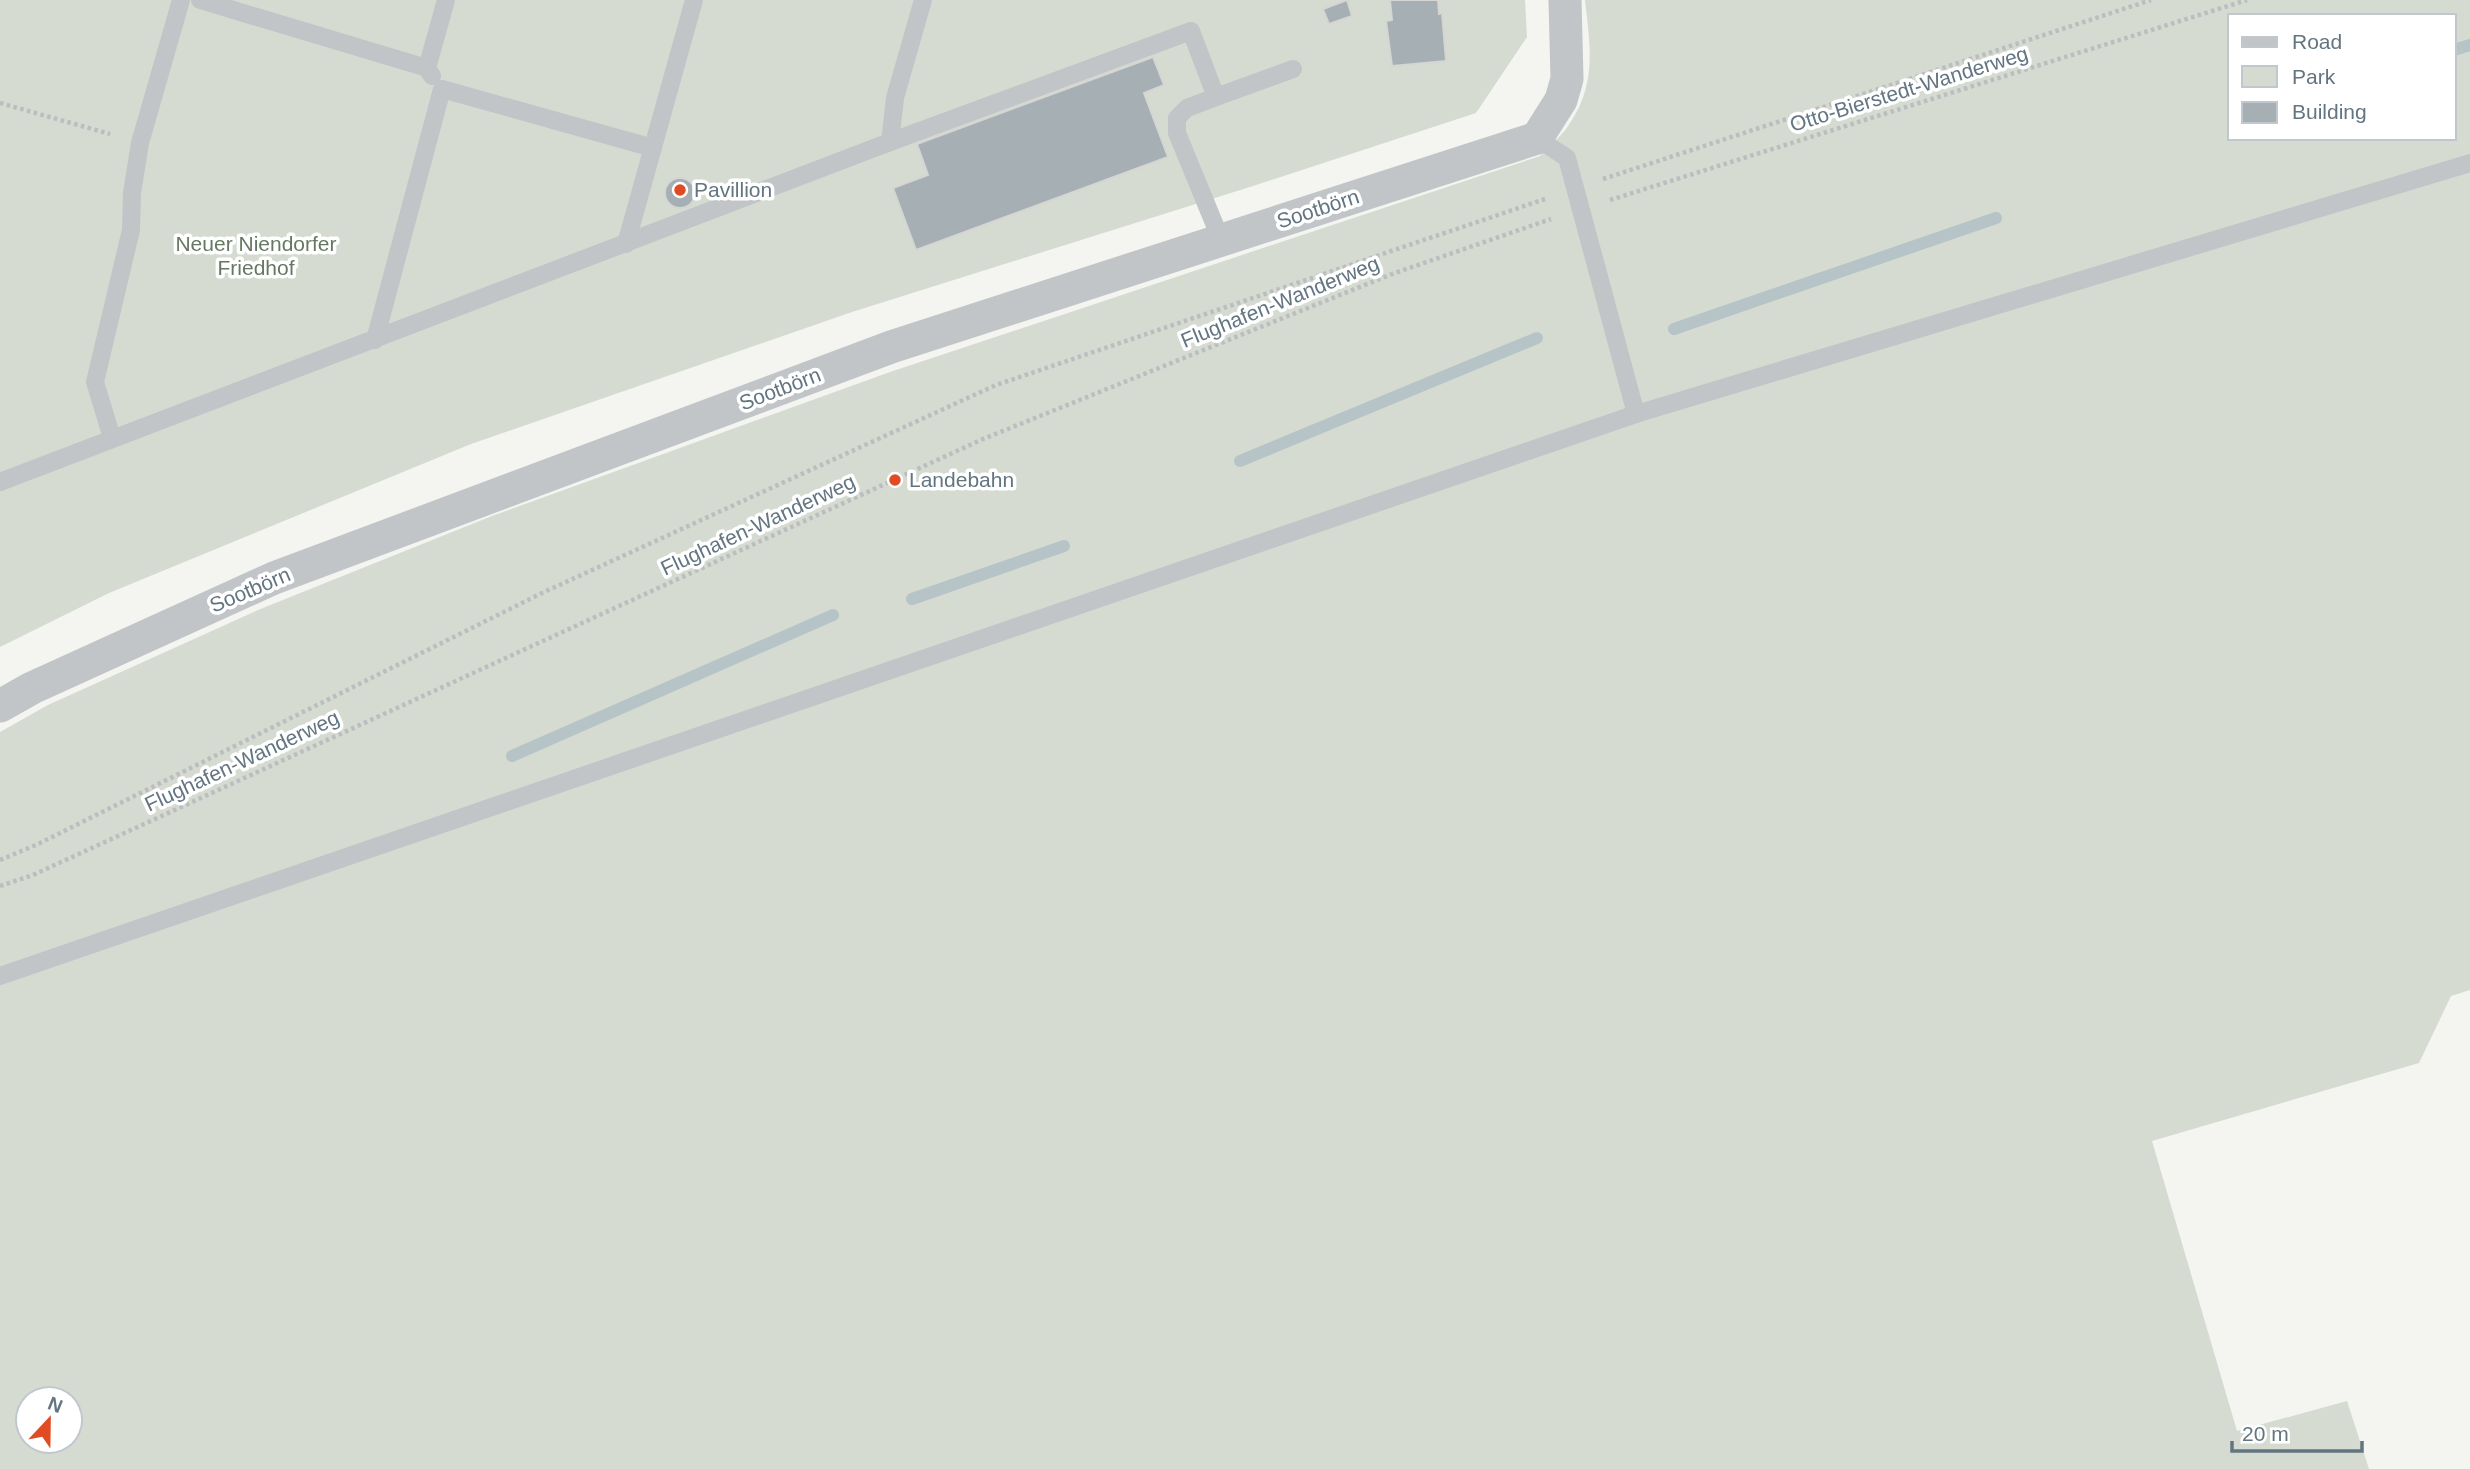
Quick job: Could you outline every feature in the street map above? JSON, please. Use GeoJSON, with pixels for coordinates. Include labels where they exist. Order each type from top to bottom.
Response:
{"type":"FeatureCollection","features":[{"type":"Feature","properties":{"kind":"street"},"geometry":{"type":"LineString","coordinates":[[1537,138],[1561,100],[1567,79],[1565,0]]}},
{"type":"Feature","properties":{"kind":"street","name":"Sootbörn"},"geometry":{"type":"LineString","coordinates":[[0,706],[44,683],[287,573],[891,347],[1537,138]]}},
{"type":"Feature","properties":{"kind":"lane"},"geometry":{"type":"LineString","coordinates":[[112,438],[95,382],[131,230],[132,193],[141,143],[181,0]]}},
{"type":"Feature","properties":{"kind":"lane"},"geometry":{"type":"LineString","coordinates":[[200,0],[427,68],[442,89],[653,148]]}},
{"type":"Feature","properties":{"kind":"lane"},"geometry":{"type":"LineString","coordinates":[[427,68],[446,0]]}},
{"type":"Feature","properties":{"kind":"lane"},"geometry":{"type":"LineString","coordinates":[[626,244],[694,0]]}},
{"type":"Feature","properties":{"kind":"lane"},"geometry":{"type":"LineString","coordinates":[[890,142],[895,98],[923,0]]}},
{"type":"Feature","properties":{"kind":"lane"},"geometry":{"type":"LineString","coordinates":[[0,482],[890,142],[1191,31],[1216,97]]}},
{"type":"Feature","properties":{"kind":"lane"},"geometry":{"type":"LineString","coordinates":[[1221,240],[1177,133],[1177,118],[1187,108],[1293,69]]}},
{"type":"Feature","properties":{"kind":"lane"},"geometry":{"type":"LineString","coordinates":[[375,340],[442,89]]}},
{"type":"Feature","properties":{"kind":"lane"},"geometry":{"type":"LineString","coordinates":[[1537,138],[1567,158],[1636,414]]}},
{"type":"Feature","properties":{"kind":"lane"},"geometry":{"type":"LineString","coordinates":[[0,976],[1636,414],[2470,163]]}},
{"type":"Feature","properties":{"kind":"path"},"geometry":{"type":"LineString","coordinates":[[0,860],[36,845],[542,593],[996,385],[1575,189],[2151,0]]}},
{"type":"Feature","properties":{"kind":"path","name":"Otto-Bierstedt-Wanderweg"},"geometry":{"type":"LineString","coordinates":[[1581,209],[2247,0]]}},
{"type":"Feature","properties":{"kind":"path"},"geometry":{"type":"LineString","coordinates":[[0,103],[141,143]]}},
{"type":"Feature","properties":{"kind":"path","name":"Flughafen-Wanderweg"},"geometry":{"type":"LineString","coordinates":[[0,886],[33,875],[983,439],[1392,274],[1581,209]]}},
{"type":"Feature","properties":{"kind":"green space","name":"Neuer Niendorfer Friedhof"},"geometry":{"type":"Polygon","coordinates":[[[0,0],[1525,0],[1527,37],[1476,113],[852,312],[471,444],[109,593],[0,647],[0,0]]]}},
{"type":"Feature","properties":{"kind":"green space"},"geometry":{"type":"Polygon","coordinates":[[[1585,0],[2470,0],[2470,990],[2451,996],[2419,1063],[2152,1141],[2237,1431],[2347,1401],[2369,1469],[0,1469],[0,732],[48,705],[258,610],[492,516],[890,372],[1540,156],[1560,136],[1579,108],[1590,63],[1585,0]]]}},
{"type":"Feature","properties":{"kind":"building"},"geometry":{"type":"Polygon","coordinates":[[[1347,0],[1352,16],[1329,24],[1323,9],[1347,0]]]}},
{"type":"Feature","properties":{"kind":"building"},"geometry":{"type":"Polygon","coordinates":[[[1390,0],[1438,0],[1439,14],[1442,13],[1446,61],[1392,66],[1386,21],[1392,20],[1390,0]]]}},
{"type":"Feature","properties":{"kind":"building"},"geometry":{"type":"Polygon","coordinates":[[[1153,57],[1164,85],[1144,93],[1168,157],[916,250],[893,188],[928,175],[917,144],[1153,57]]]}},
{"type":"Feature","properties":{"kind":"building","name":"Pavillion"},"geometry":{"type":"Polygon","coordinates":[[[680,178],[691,182],[695,193],[691,204],[680,208],[669,204],[665,193],[669,182],[680,178]]]}},
{"type":"Feature","properties":{"kind":"waterway"},"geometry":{"type":"LineString","coordinates":[[2456,49],[2470,45]]}},
{"type":"Feature","properties":{"kind":"waterway"},"geometry":{"type":"LineString","coordinates":[[1674,329],[1996,218]]}},
{"type":"Feature","properties":{"kind":"waterway"},"geometry":{"type":"LineString","coordinates":[[1240,461],[1537,338]]}},
{"type":"Feature","properties":{"kind":"waterway"},"geometry":{"type":"LineString","coordinates":[[912,599],[1064,546]]}},
{"type":"Feature","properties":{"kind":"waterway"},"geometry":{"type":"LineString","coordinates":[[512,756],[833,615]]}},
{"type":"Feature","properties":{"kind":"place","name":"Pavillion"},"geometry":{"type":"Point","coordinates":[680,190]}},
{"type":"Feature","properties":{"kind":"place","name":"Landebahn"},"geometry":{"type":"Point","coordinates":[895,480]}}]}
